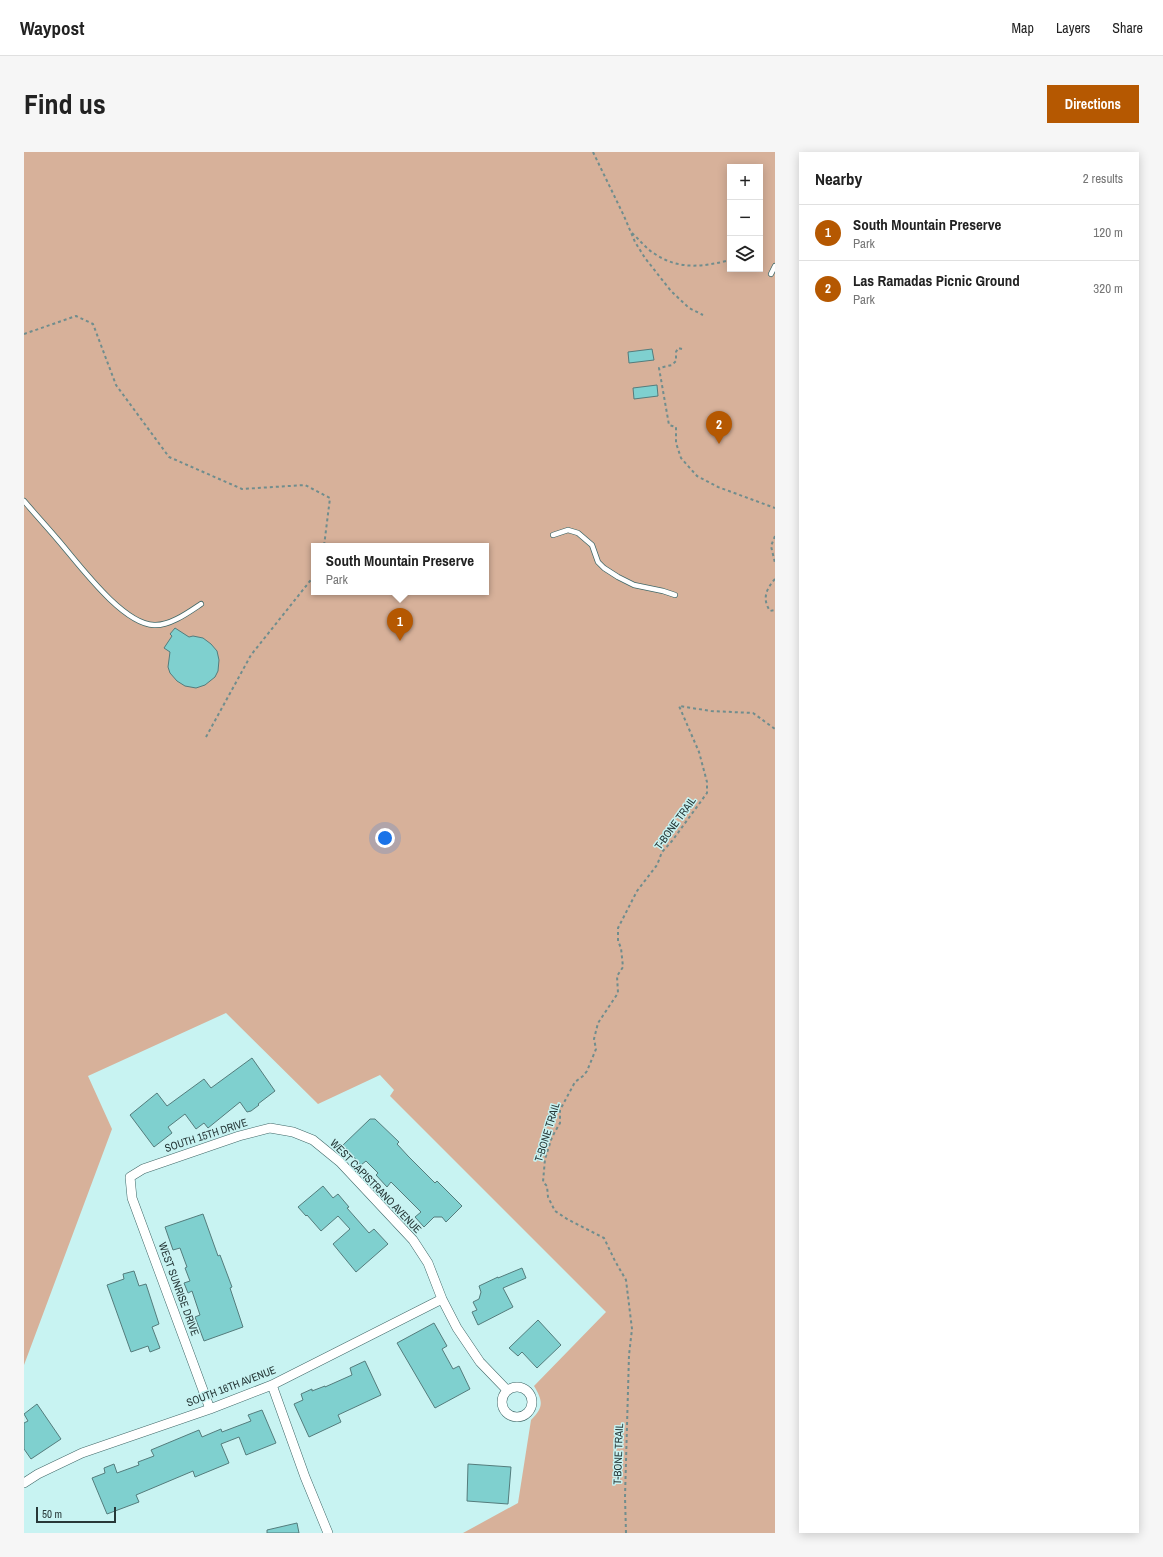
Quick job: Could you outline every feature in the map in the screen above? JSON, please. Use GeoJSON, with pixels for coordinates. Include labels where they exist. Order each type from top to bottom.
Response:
{"type":"FeatureCollection","features":[{"type":"Feature","properties":{"kind":"street","name":"SOUTH 15TH DRIVE"},"geometry":{"type":"LineString","coordinates":[[130,1177],[143,1169],[256,1131],[270,1128],[293,1132]]}},
{"type":"Feature","properties":{"kind":"street","name":"WEST CAPISTRANO AVENUE"},"geometry":{"type":"LineString","coordinates":[[293,1132],[313,1140],[340,1162],[413,1240],[428,1263],[442,1299],[457,1328],[480,1362],[507,1390]]}},
{"type":"Feature","properties":{"kind":"street","name":"WEST SUNRISE DRIVE"},"geometry":{"type":"LineString","coordinates":[[130,1177],[132,1198],[210,1408]]}},
{"type":"Feature","properties":{"kind":"street","name":"SOUTH 16TH AVENUE"},"geometry":{"type":"LineString","coordinates":[[24,1483],[38,1474],[82,1453],[272,1385],[442,1299]]}},
{"type":"Feature","properties":{"kind":"street"},"geometry":{"type":"LineString","coordinates":[[272,1385],[305,1477],[328,1533]]}},
{"type":"Feature","properties":{"kind":"lane"},"geometry":{"type":"LineString","coordinates":[[771,274],[775,266]]}},
{"type":"Feature","properties":{"kind":"lane"},"geometry":{"type":"LineString","coordinates":[[24,501],[97,587],[123,610],[143,623],[155,625],[179,619],[201,604]]}},
{"type":"Feature","properties":{"kind":"lane"},"geometry":{"type":"LineString","coordinates":[[553,535],[568,530],[578,533],[592,545],[598,562],[618,578],[634,585],[675,595]]}},
{"type":"Feature","properties":{"kind":"path"},"geometry":{"type":"LineString","coordinates":[[593,152],[635,242],[645,258],[671,291],[689,308],[703,315]]}},
{"type":"Feature","properties":{"kind":"path"},"geometry":{"type":"LineString","coordinates":[[631,232],[654,254],[681,266],[709,265],[727,261]]}},
{"type":"Feature","properties":{"kind":"path"},"geometry":{"type":"LineString","coordinates":[[24,334],[76,316],[93,324],[116,385],[169,457],[242,489],[305,485],[330,498],[324,543]]}},
{"type":"Feature","properties":{"kind":"path"},"geometry":{"type":"LineString","coordinates":[[682,349],[678,348],[676,352],[676,361],[672,365],[659,368],[669,424],[676,427],[676,443],[681,458],[697,476],[718,487],[775,508]]}},
{"type":"Feature","properties":{"kind":"path"},"geometry":{"type":"LineString","coordinates":[[775,536],[771,546],[775,563]]}},
{"type":"Feature","properties":{"kind":"path"},"geometry":{"type":"LineString","coordinates":[[775,579],[765,595],[765,600],[770,611],[775,610]]}},
{"type":"Feature","properties":{"kind":"path"},"geometry":{"type":"LineString","coordinates":[[206,737],[252,655],[311,580]]}},
{"type":"Feature","properties":{"kind":"path","name":"T-BONE TRAIL"},"geometry":{"type":"LineString","coordinates":[[626,1533],[624,1497],[629,1355],[632,1329],[626,1280],[604,1238],[567,1219],[555,1211],[548,1197],[547,1186],[543,1182],[545,1159],[560,1123],[560,1110],[575,1082],[587,1071],[596,1049],[594,1039],[598,1023],[618,993],[618,976],[623,967],[621,948],[618,941],[618,928],[637,891],[657,865],[662,852],[672,841],[706,793],[707,782],[699,752],[679,706],[711,711],[753,713],[775,729]]}},
{"type":"Feature","properties":{"kind":"shaded area"},"geometry":{"type":"Polygon","coordinates":[[[24,152],[775,152],[775,1533],[463,1533],[518,1503],[531,1420],[541,1404],[534,1386],[606,1312],[390,1096],[394,1090],[380,1075],[318,1104],[226,1013],[88,1076],[112,1129],[24,1365],[24,152]]]}},
{"type":"Feature","properties":{"kind":"building"},"geometry":{"type":"Polygon","coordinates":[[[652,349],[654,360],[629,363],[628,352],[652,349]]]}},
{"type":"Feature","properties":{"kind":"building"},"geometry":{"type":"Polygon","coordinates":[[[657,385],[658,396],[634,399],[633,388],[657,385]]]}},
{"type":"Feature","properties":{"kind":"building"},"geometry":{"type":"Polygon","coordinates":[[[175,628],[189,637],[193,636],[203,638],[217,651],[219,660],[218,671],[215,677],[205,685],[196,688],[185,686],[177,681],[170,673],[168,667],[170,652],[164,648],[172,636],[170,634],[175,628]]]}},
{"type":"Feature","properties":{"kind":"building"},"geometry":{"type":"Polygon","coordinates":[[[252,1058],[275,1091],[251,1111],[247,1112],[240,1102],[208,1128],[204,1123],[196,1129],[185,1114],[168,1127],[172,1133],[154,1147],[130,1115],[157,1093],[167,1106],[204,1079],[211,1088],[252,1058]]]}},
{"type":"Feature","properties":{"kind":"building"},"geometry":{"type":"Polygon","coordinates":[[[370,1119],[375,1119],[399,1142],[397,1144],[435,1183],[437,1181],[462,1206],[446,1222],[442,1217],[434,1217],[424,1227],[415,1217],[421,1212],[391,1182],[387,1187],[376,1175],[378,1173],[366,1161],[361,1165],[343,1145],[370,1119]]]}},
{"type":"Feature","properties":{"kind":"building"},"geometry":{"type":"Polygon","coordinates":[[[323,1186],[333,1198],[338,1194],[349,1207],[347,1208],[369,1233],[374,1229],[388,1244],[356,1272],[333,1244],[350,1229],[338,1216],[321,1231],[298,1207],[323,1186]]]}},
{"type":"Feature","properties":{"kind":"building"},"geometry":{"type":"Polygon","coordinates":[[[203,1214],[218,1256],[220,1255],[232,1287],[230,1288],[243,1327],[204,1341],[195,1317],[200,1315],[192,1291],[188,1293],[184,1283],[190,1281],[185,1268],[187,1267],[180,1248],[173,1250],[165,1227],[203,1214]]]}},
{"type":"Feature","properties":{"kind":"building"},"geometry":{"type":"Polygon","coordinates":[[[522,1268],[526,1278],[503,1288],[513,1307],[478,1325],[472,1312],[477,1310],[473,1302],[479,1299],[481,1292],[479,1286],[522,1268]]]}},
{"type":"Feature","properties":{"kind":"building"},"geometry":{"type":"Polygon","coordinates":[[[134,1271],[139,1286],[146,1284],[159,1324],[152,1327],[160,1348],[150,1352],[148,1346],[131,1352],[107,1285],[124,1279],[123,1274],[134,1271]]]}},
{"type":"Feature","properties":{"kind":"building"},"geometry":{"type":"Polygon","coordinates":[[[538,1320],[561,1345],[537,1368],[522,1352],[518,1356],[509,1348],[538,1320]]]}},
{"type":"Feature","properties":{"kind":"building"},"geometry":{"type":"Polygon","coordinates":[[[434,1323],[447,1346],[442,1349],[453,1369],[459,1366],[470,1389],[435,1408],[397,1343],[434,1323]]]}},
{"type":"Feature","properties":{"kind":"building"},"geometry":{"type":"Polygon","coordinates":[[[365,1361],[381,1395],[338,1415],[341,1422],[309,1437],[294,1404],[303,1400],[301,1394],[312,1389],[312,1391],[325,1387],[352,1375],[350,1368],[365,1361]]]}},
{"type":"Feature","properties":{"kind":"building"},"geometry":{"type":"Polygon","coordinates":[[[37,1404],[61,1439],[31,1459],[24,1449],[24,1423],[28,1421],[24,1414],[37,1404]]]}},
{"type":"Feature","properties":{"kind":"building"},"geometry":{"type":"Polygon","coordinates":[[[262,1410],[276,1443],[246,1455],[239,1437],[221,1444],[229,1463],[195,1477],[193,1471],[136,1495],[139,1502],[107,1514],[92,1478],[105,1473],[104,1468],[114,1464],[117,1473],[139,1465],[138,1462],[154,1456],[151,1450],[199,1430],[202,1437],[221,1429],[222,1432],[251,1421],[248,1415],[262,1410]]]}},
{"type":"Feature","properties":{"kind":"building"},"geometry":{"type":"Polygon","coordinates":[[[468,1464],[511,1467],[508,1504],[467,1501],[468,1464]]]}},
{"type":"Feature","properties":{"kind":"building"},"geometry":{"type":"Polygon","coordinates":[[[297,1523],[299,1533],[267,1533],[267,1530],[297,1523]]]}},
{"type":"Feature","properties":{"kind":"place","name":"Las Ramadas Picnic Ground"},"geometry":{"type":"Point","coordinates":[719,444]}},
{"type":"Feature","properties":{"kind":"place","name":"South Mountain Preserve"},"geometry":{"type":"Point","coordinates":[400,641]}}]}
